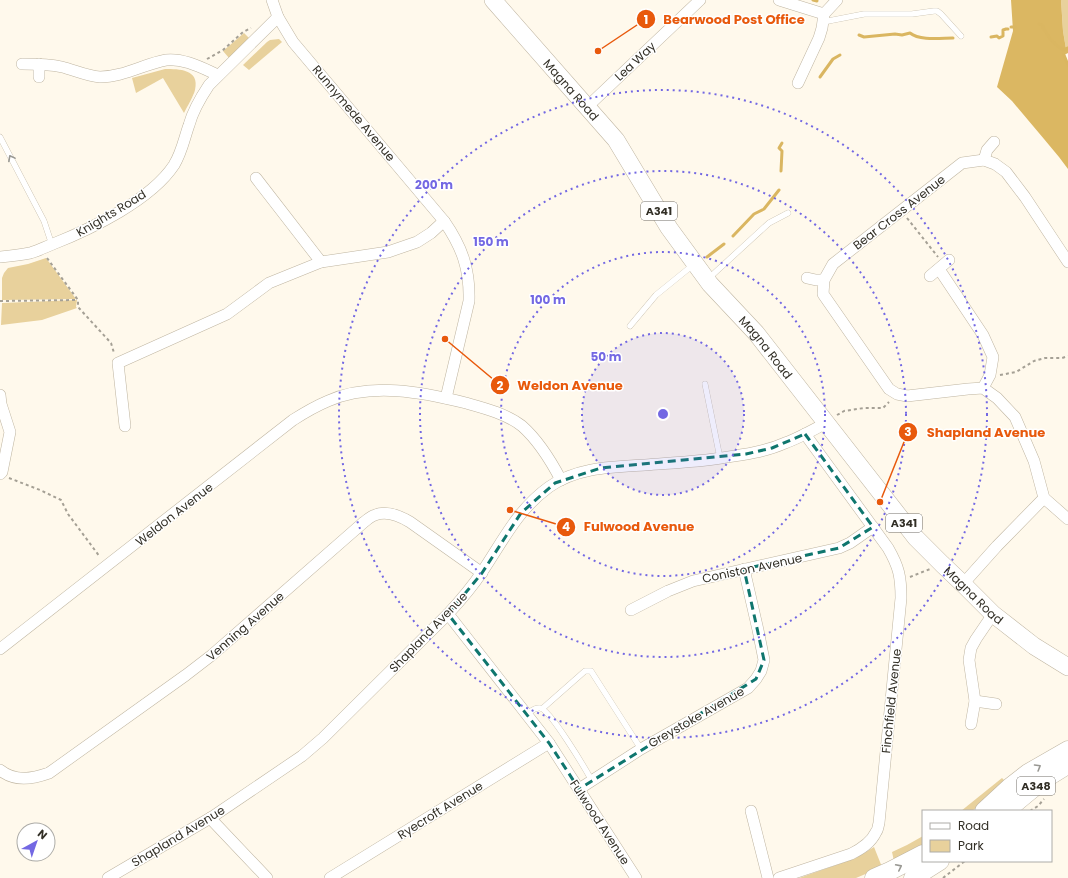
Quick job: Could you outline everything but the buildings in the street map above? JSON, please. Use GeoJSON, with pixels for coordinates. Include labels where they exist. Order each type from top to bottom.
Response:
{"type":"FeatureCollection","features":[{"type":"Feature","properties":{"kind":"highway","name":"A348"},"geometry":{"type":"LineString","coordinates":[[985,810],[1010,787],[1028,774],[1068,750]]}},
{"type":"Feature","properties":{"kind":"highway","name":"A348"},"geometry":{"type":"LineString","coordinates":[[1007,810],[1053,773],[1068,765]]}},
{"type":"Feature","properties":{"kind":"highway"},"geometry":{"type":"LineString","coordinates":[[874,878],[922,855]]}},
{"type":"Feature","properties":{"kind":"highway"},"geometry":{"type":"LineString","coordinates":[[913,878],[938,862]]}},
{"type":"Feature","properties":{"kind":"main road","name":"Magna Road"},"geometry":{"type":"LineString","coordinates":[[493,0],[616,140],[669,228],[707,280],[756,333],[916,538],[993,614],[1034,646],[1068,667]]}},
{"type":"Feature","properties":{"kind":"street","name":"Runnymede Avenue"},"geometry":{"type":"LineString","coordinates":[[272,0],[278,17],[293,42],[444,221],[454,235],[465,261],[469,288],[469,301],[446,398]]}},
{"type":"Feature","properties":{"kind":"street","name":"Lea Way"},"geometry":{"type":"LineString","coordinates":[[587,106],[700,0]]}},
{"type":"Feature","properties":{"kind":"street"},"geometry":{"type":"LineString","coordinates":[[779,0],[823,18]]}},
{"type":"Feature","properties":{"kind":"street"},"geometry":{"type":"LineString","coordinates":[[798,83],[819,38],[823,18],[837,0]]}},
{"type":"Feature","properties":{"kind":"street","name":"Knights Road"},"geometry":{"type":"LineString","coordinates":[[0,257],[16,256],[41,249],[72,237],[130,205],[152,190],[173,166],[180,154],[188,125],[201,97],[209,85],[278,17]]}},
{"type":"Feature","properties":{"kind":"street"},"geometry":{"type":"LineString","coordinates":[[22,64],[39,64],[61,67],[100,77],[112,76],[167,60],[182,61],[196,65],[218,75]]}},
{"type":"Feature","properties":{"kind":"street"},"geometry":{"type":"LineString","coordinates":[[38,77],[39,64]]}},
{"type":"Feature","properties":{"kind":"street"},"geometry":{"type":"LineString","coordinates":[[994,142],[987,150],[984,160],[995,164],[1006,172],[1068,262]]}},
{"type":"Feature","properties":{"kind":"street","name":"Bear Cross Avenue"},"geometry":{"type":"LineString","coordinates":[[824,280],[833,264],[962,163],[984,160]]}},
{"type":"Feature","properties":{"kind":"street"},"geometry":{"type":"LineString","coordinates":[[256,178],[321,262]]}},
{"type":"Feature","properties":{"kind":"street"},"geometry":{"type":"LineString","coordinates":[[125,426],[118,363],[227,314],[269,284],[321,262],[388,252],[406,246],[417,242],[431,233],[444,221]]}},
{"type":"Feature","properties":{"kind":"street"},"geometry":{"type":"LineString","coordinates":[[930,276],[944,264],[984,335],[993,357],[990,375],[983,388]]}},
{"type":"Feature","properties":{"kind":"street"},"geometry":{"type":"LineString","coordinates":[[807,278],[824,280],[823,294],[889,389],[897,394],[907,396],[983,388],[997,398],[1015,416],[1034,461],[1044,498],[1068,519]]}},
{"type":"Feature","properties":{"kind":"street","name":"Weldon Avenue"},"geometry":{"type":"LineString","coordinates":[[0,649],[293,420],[334,398],[367,391],[388,390],[446,398],[496,412],[521,426],[543,450],[562,480]]}},
{"type":"Feature","properties":{"kind":"street"},"geometry":{"type":"LineString","coordinates":[[0,396],[10,432],[2,472],[3,476]]}},
{"type":"Feature","properties":{"kind":"street","name":"Shapland Avenue"},"geometry":{"type":"LineString","coordinates":[[108,878],[210,818],[302,756],[323,738],[448,614],[467,593],[482,573],[521,513],[539,495],[550,487],[562,480],[586,471],[601,468],[720,458],[772,448],[787,443],[826,423]]}},
{"type":"Feature","properties":{"kind":"street"},"geometry":{"type":"LineString","coordinates":[[805,434],[873,527]]}},
{"type":"Feature","properties":{"kind":"street"},"geometry":{"type":"LineString","coordinates":[[963,584],[997,546],[1044,498]]}},
{"type":"Feature","properties":{"kind":"street","name":"Venning Avenue"},"geometry":{"type":"LineString","coordinates":[[0,770],[19,779],[35,778],[49,773],[212,655],[364,522],[376,514],[387,513],[399,516],[410,522],[482,573]]}},
{"type":"Feature","properties":{"kind":"street","name":"Finchfield Avenue"},"geometry":{"type":"LineString","coordinates":[[779,878],[851,854],[861,849],[876,832],[879,823],[901,598],[901,581],[895,560],[873,527]]}},
{"type":"Feature","properties":{"kind":"street","name":"Coniston Avenue"},"geometry":{"type":"LineString","coordinates":[[631,610],[668,591],[693,581],[839,548],[850,543],[873,527]]}},
{"type":"Feature","properties":{"kind":"street","name":"Greystoke Avenue"},"geometry":{"type":"LineString","coordinates":[[580,789],[641,749],[748,688],[756,679],[761,671],[764,660],[744,569]]}},
{"type":"Feature","properties":{"kind":"street","name":"Fulwood Avenue"},"geometry":{"type":"LineString","coordinates":[[448,614],[549,743],[636,878]]}},
{"type":"Feature","properties":{"kind":"street"},"geometry":{"type":"LineString","coordinates":[[971,724],[975,701],[969,660],[971,648],[993,614]]}},
{"type":"Feature","properties":{"kind":"street"},"geometry":{"type":"LineString","coordinates":[[975,701],[996,704]]}},
{"type":"Feature","properties":{"kind":"street","name":"Ryecroft Avenue"},"geometry":{"type":"LineString","coordinates":[[330,878],[549,743]]}},
{"type":"Feature","properties":{"kind":"street"},"geometry":{"type":"LineString","coordinates":[[756,817],[768,878]]}},
{"type":"Feature","properties":{"kind":"street"},"geometry":{"type":"LineString","coordinates":[[210,818],[267,878]]}},
{"type":"Feature","properties":{"kind":"lane"},"geometry":{"type":"LineString","coordinates":[[823,18],[864,14],[912,14],[937,11],[961,36]]}},
{"type":"Feature","properties":{"kind":"lane"},"geometry":{"type":"LineString","coordinates":[[0,137],[44,221],[52,245]]}},
{"type":"Feature","properties":{"kind":"lane"},"geometry":{"type":"LineString","coordinates":[[707,280],[769,223],[788,212]]}},
{"type":"Feature","properties":{"kind":"lane"},"geometry":{"type":"LineString","coordinates":[[630,326],[656,295],[695,264]]}},
{"type":"Feature","properties":{"kind":"lane"},"geometry":{"type":"LineString","coordinates":[[705,384],[720,458]]}},
{"type":"Feature","properties":{"kind":"lane"},"geometry":{"type":"LineString","coordinates":[[526,714],[537,708],[543,708],[585,671],[591,672],[641,749]]}},
{"type":"Feature","properties":{"kind":"lane"},"geometry":{"type":"LineString","coordinates":[[543,708],[568,742],[592,781]]}},
{"type":"Feature","properties":{"kind":"path"},"geometry":{"type":"LineString","coordinates":[[196,65],[223,50],[243,32],[265,21],[270,25]]}},
{"type":"Feature","properties":{"kind":"path"},"geometry":{"type":"LineString","coordinates":[[901,210],[944,264]]}},
{"type":"Feature","properties":{"kind":"path"},"geometry":{"type":"LineString","coordinates":[[41,249],[78,300],[78,306],[111,343],[118,363]]}},
{"type":"Feature","properties":{"kind":"path"},"geometry":{"type":"LineString","coordinates":[[0,301],[78,300]]}},
{"type":"Feature","properties":{"kind":"path"},"geometry":{"type":"LineString","coordinates":[[990,375],[1016,372],[1034,361],[1045,358],[1062,358],[1068,356]]}},
{"type":"Feature","properties":{"kind":"path"},"geometry":{"type":"LineString","coordinates":[[826,423],[844,411],[864,408],[883,408],[897,394]]}},
{"type":"Feature","properties":{"kind":"path"},"geometry":{"type":"LineString","coordinates":[[3,476],[40,490],[61,500],[68,514],[107,566]]}},
{"type":"Feature","properties":{"kind":"path"},"geometry":{"type":"LineString","coordinates":[[901,581],[942,564]]}},
{"type":"Feature","properties":{"kind":"path"},"geometry":{"type":"LineString","coordinates":[[943,878],[964,862]]}},
{"type":"Feature","properties":{"kind":"highlighted area"},"geometry":{"type":"Polygon","coordinates":[[[805,434],[873,527],[839,548],[744,569],[764,660],[756,679],[579,789],[549,743],[448,614],[482,573],[521,513],[555,483],[601,468],[746,454],[772,448],[805,434]]]}},
{"type":"Feature","properties":{"kind":"green space"},"geometry":{"type":"Polygon","coordinates":[[[1061,0],[1068,0],[1068,48],[1066,49],[1063,31],[1061,0]]]}},
{"type":"Feature","properties":{"kind":"green space"},"geometry":{"type":"Polygon","coordinates":[[[244,33],[249,38],[229,58],[223,51],[244,33]]]}},
{"type":"Feature","properties":{"kind":"green space"},"geometry":{"type":"Polygon","coordinates":[[[279,39],[282,42],[249,70],[243,65],[267,42],[270,40],[279,39]]]}},
{"type":"Feature","properties":{"kind":"green space"},"geometry":{"type":"Polygon","coordinates":[[[165,69],[182,70],[191,74],[194,78],[196,83],[195,90],[184,113],[163,78],[136,93],[132,78],[165,69]]]}},
{"type":"Feature","properties":{"kind":"green space"},"geometry":{"type":"Polygon","coordinates":[[[46,258],[76,299],[2,300],[2,278],[8,268],[28,264],[46,258]]]}},
{"type":"Feature","properties":{"kind":"green space"},"geometry":{"type":"Polygon","coordinates":[[[77,300],[77,308],[42,320],[1,325],[2,303],[77,300]]]}},
{"type":"Feature","properties":{"kind":"green space"},"geometry":{"type":"Polygon","coordinates":[[[1002,778],[1006,782],[992,796],[973,810],[962,810],[1002,778]]]}},
{"type":"Feature","properties":{"kind":"green space"},"geometry":{"type":"Polygon","coordinates":[[[922,837],[922,846],[894,861],[892,852],[922,837]]]}},
{"type":"Feature","properties":{"kind":"green space"},"geometry":{"type":"Polygon","coordinates":[[[874,847],[882,867],[856,878],[799,878],[856,858],[874,847]]]}},
{"type":"Feature","properties":{"kind":"shaded area"},"geometry":{"type":"Polygon","coordinates":[[[1011,0],[1061,0],[1063,31],[1066,49],[1068,48],[1068,53],[1064,55],[1068,65],[1068,169],[1012,101],[997,87],[1013,31],[1011,0]]]}},
{"type":"Feature","properties":{"kind":"waterway"},"geometry":{"type":"LineString","coordinates":[[813,0],[817,1]]}},
{"type":"Feature","properties":{"kind":"waterway"},"geometry":{"type":"LineString","coordinates":[[1039,24],[1042,25],[1048,36],[1056,45],[1063,50],[1068,48]]}},
{"type":"Feature","properties":{"kind":"waterway"},"geometry":{"type":"LineString","coordinates":[[991,37],[997,36],[999,38],[1003,36],[1003,30],[1008,29]]}},
{"type":"Feature","properties":{"kind":"waterway"},"geometry":{"type":"LineString","coordinates":[[859,35],[864,37],[895,34],[902,35],[910,33],[914,36],[925,38],[953,38]]}},
{"type":"Feature","properties":{"kind":"waterway"},"geometry":{"type":"LineString","coordinates":[[820,77],[833,59],[840,55]]}},
{"type":"Feature","properties":{"kind":"waterway"},"geometry":{"type":"LineString","coordinates":[[1064,55],[1068,65]]}},
{"type":"Feature","properties":{"kind":"waterway"},"geometry":{"type":"LineString","coordinates":[[781,171],[782,151],[779,148],[782,143]]}},
{"type":"Feature","properties":{"kind":"waterway"},"geometry":{"type":"LineString","coordinates":[[733,236],[754,214],[764,209],[779,190]]}},
{"type":"Feature","properties":{"kind":"waterway"},"geometry":{"type":"LineString","coordinates":[[707,257],[724,244]]}},
{"type":"Feature","properties":{"kind":"place","name":"Bearwood Post Office"},"geometry":{"type":"Point","coordinates":[598,51]}},
{"type":"Feature","properties":{"kind":"place","name":"Weldon Avenue"},"geometry":{"type":"Point","coordinates":[445,339]}},
{"type":"Feature","properties":{"kind":"place","name":"Shapland Avenue"},"geometry":{"type":"Point","coordinates":[880,502]}},
{"type":"Feature","properties":{"kind":"place","name":"Fulwood Avenue"},"geometry":{"type":"Point","coordinates":[510,510]}}]}
